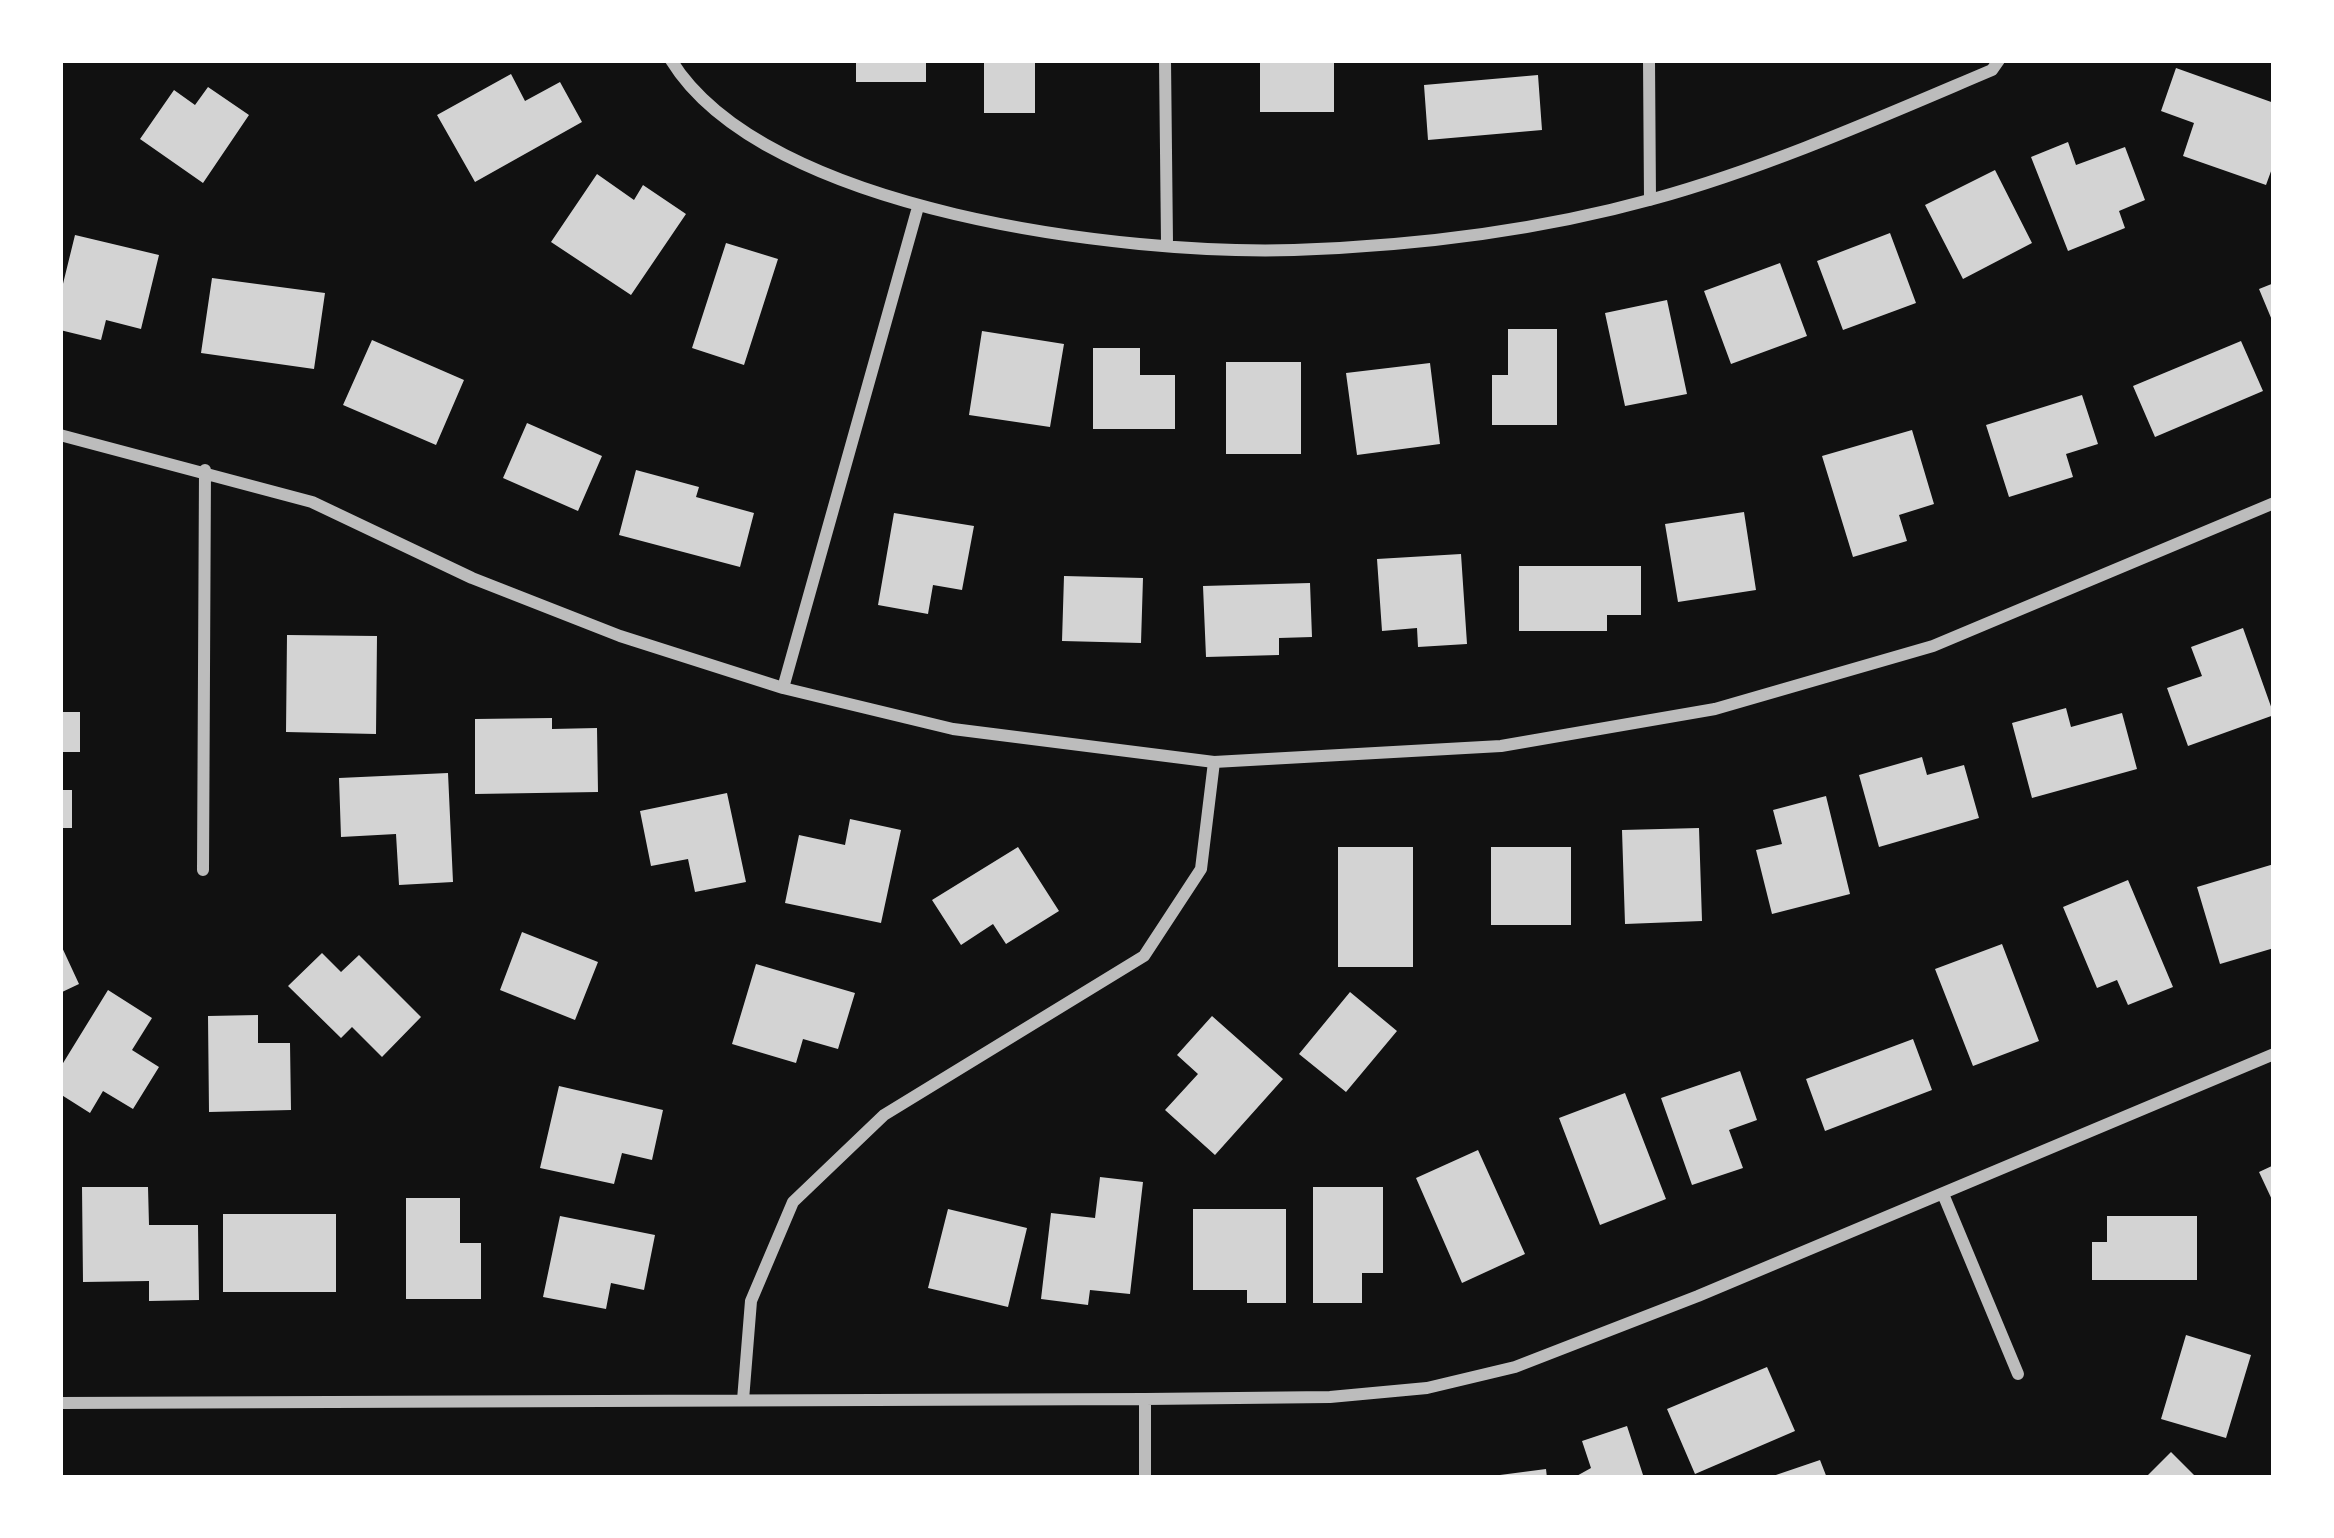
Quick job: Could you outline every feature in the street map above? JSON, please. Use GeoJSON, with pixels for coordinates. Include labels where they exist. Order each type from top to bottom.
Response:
{"type":"FeatureCollection","features":[{"type":"Feature","properties":{"kind":"street"},"geometry":{"type":"LineString","coordinates":[[671,60],[682,77],[742,134],[826,174],[918,207],[1052,231],[1289,250],[1418,243],[1650,200],[1746,171],[1992,70],[1999,60]]}},
{"type":"Feature","properties":{"kind":"street"},"geometry":{"type":"LineString","coordinates":[[1166,60],[1167,243]]}},
{"type":"Feature","properties":{"kind":"street"},"geometry":{"type":"LineString","coordinates":[[1649,60],[1650,200]]}},
{"type":"Feature","properties":{"kind":"street"},"geometry":{"type":"LineString","coordinates":[[783,688],[918,207]]}},
{"type":"Feature","properties":{"kind":"street"},"geometry":{"type":"LineString","coordinates":[[60,435],[312,502],[472,578],[620,636],[783,688],[953,729],[1214,762],[1501,746],[1715,709],[1934,646],[2274,503]]}},
{"type":"Feature","properties":{"kind":"street"},"geometry":{"type":"LineString","coordinates":[[203,870],[205,470]]}},
{"type":"Feature","properties":{"kind":"street"},"geometry":{"type":"LineString","coordinates":[[743,1400],[751,1301],[793,1202],[884,1115],[1144,956],[1201,869],[1214,762]]}},
{"type":"Feature","properties":{"kind":"street"},"geometry":{"type":"LineString","coordinates":[[60,1403],[1330,1397],[1427,1388],[1515,1367],[2274,1054]]}},
{"type":"Feature","properties":{"kind":"street"},"geometry":{"type":"LineString","coordinates":[[1943,1194],[2018,1374]]}},
{"type":"Feature","properties":{"kind":"street"},"geometry":{"type":"LineString","coordinates":[[1145,1399],[1145,1478]]}},
{"type":"Feature","properties":{"kind":"building"},"geometry":{"type":"Polygon","coordinates":[[[856,60],[926,60],[926,82],[856,82],[856,60]]]}},
{"type":"Feature","properties":{"kind":"building"},"geometry":{"type":"Polygon","coordinates":[[[984,60],[1035,60],[1035,113],[984,113],[984,60]]]}},
{"type":"Feature","properties":{"kind":"building"},"geometry":{"type":"Polygon","coordinates":[[[1260,60],[1334,60],[1334,112],[1260,112],[1260,60]]]}},
{"type":"Feature","properties":{"kind":"building"},"geometry":{"type":"Polygon","coordinates":[[[2176,68],[2274,103],[2274,163],[2266,185],[2183,156],[2194,123],[2161,111],[2176,68]]]}},
{"type":"Feature","properties":{"kind":"building"},"geometry":{"type":"Polygon","coordinates":[[[511,74],[525,101],[560,82],[582,122],[475,182],[437,115],[511,74]]]}},
{"type":"Feature","properties":{"kind":"building"},"geometry":{"type":"Polygon","coordinates":[[[1538,75],[1542,130],[1428,140],[1424,85],[1538,75]]]}},
{"type":"Feature","properties":{"kind":"building"},"geometry":{"type":"Polygon","coordinates":[[[208,87],[249,115],[203,183],[140,139],[174,90],[195,105],[208,87]]]}},
{"type":"Feature","properties":{"kind":"building"},"geometry":{"type":"Polygon","coordinates":[[[2068,142],[2076,165],[2125,147],[2145,200],[2119,211],[2125,228],[2068,251],[2031,157],[2068,142]]]}},
{"type":"Feature","properties":{"kind":"building"},"geometry":{"type":"Polygon","coordinates":[[[1995,170],[2032,243],[1963,279],[1925,205],[1995,170]]]}},
{"type":"Feature","properties":{"kind":"building"},"geometry":{"type":"Polygon","coordinates":[[[597,174],[634,200],[643,185],[686,214],[631,295],[551,242],[597,174]]]}},
{"type":"Feature","properties":{"kind":"building"},"geometry":{"type":"Polygon","coordinates":[[[1890,233],[1916,303],[1843,330],[1817,261],[1890,233]]]}},
{"type":"Feature","properties":{"kind":"building"},"geometry":{"type":"Polygon","coordinates":[[[75,235],[159,255],[141,329],[106,320],[101,340],[60,330],[60,296],[75,235]]]}},
{"type":"Feature","properties":{"kind":"building"},"geometry":{"type":"Polygon","coordinates":[[[726,243],[778,259],[744,365],[692,348],[726,243]]]}},
{"type":"Feature","properties":{"kind":"building"},"geometry":{"type":"Polygon","coordinates":[[[1780,263],[1807,336],[1731,364],[1704,291],[1780,263]]]}},
{"type":"Feature","properties":{"kind":"building"},"geometry":{"type":"Polygon","coordinates":[[[212,278],[325,293],[314,369],[201,353],[212,278]]]}},
{"type":"Feature","properties":{"kind":"building"},"geometry":{"type":"Polygon","coordinates":[[[2274,283],[2274,325],[2259,289],[2274,283]]]}},
{"type":"Feature","properties":{"kind":"building"},"geometry":{"type":"Polygon","coordinates":[[[1667,300],[1687,394],[1625,406],[1605,313],[1667,300]]]}},
{"type":"Feature","properties":{"kind":"building"},"geometry":{"type":"Polygon","coordinates":[[[1508,329],[1557,329],[1557,425],[1492,425],[1492,375],[1508,375],[1508,329]]]}},
{"type":"Feature","properties":{"kind":"building"},"geometry":{"type":"Polygon","coordinates":[[[982,331],[1064,344],[1050,427],[969,415],[982,331]]]}},
{"type":"Feature","properties":{"kind":"building"},"geometry":{"type":"Polygon","coordinates":[[[372,340],[464,380],[436,445],[343,405],[372,340]]]}},
{"type":"Feature","properties":{"kind":"building"},"geometry":{"type":"Polygon","coordinates":[[[2241,341],[2263,391],[2155,437],[2133,386],[2241,341]]]}},
{"type":"Feature","properties":{"kind":"building"},"geometry":{"type":"Polygon","coordinates":[[[1093,348],[1140,348],[1140,375],[1175,375],[1175,429],[1093,429],[1093,348]]]}},
{"type":"Feature","properties":{"kind":"building"},"geometry":{"type":"Polygon","coordinates":[[[1226,362],[1301,362],[1301,454],[1226,454],[1226,362]]]}},
{"type":"Feature","properties":{"kind":"building"},"geometry":{"type":"Polygon","coordinates":[[[1430,363],[1440,444],[1357,455],[1346,373],[1430,363]]]}},
{"type":"Feature","properties":{"kind":"building"},"geometry":{"type":"Polygon","coordinates":[[[2082,395],[2098,444],[2066,454],[2073,477],[2009,497],[1986,425],[2082,395]]]}},
{"type":"Feature","properties":{"kind":"building"},"geometry":{"type":"Polygon","coordinates":[[[527,423],[602,456],[578,511],[503,478],[527,423]]]}},
{"type":"Feature","properties":{"kind":"building"},"geometry":{"type":"Polygon","coordinates":[[[1912,430],[1934,504],[1899,515],[1907,541],[1853,557],[1822,456],[1912,430]]]}},
{"type":"Feature","properties":{"kind":"building"},"geometry":{"type":"Polygon","coordinates":[[[636,470],[699,487],[696,497],[754,513],[740,567],[619,535],[636,470]]]}},
{"type":"Feature","properties":{"kind":"building"},"geometry":{"type":"Polygon","coordinates":[[[1744,512],[1756,590],[1678,602],[1665,524],[1744,512]]]}},
{"type":"Feature","properties":{"kind":"building"},"geometry":{"type":"Polygon","coordinates":[[[894,513],[974,526],[962,590],[933,585],[928,614],[878,605],[894,513]]]}},
{"type":"Feature","properties":{"kind":"building"},"geometry":{"type":"Polygon","coordinates":[[[1461,554],[1467,644],[1418,647],[1417,628],[1382,631],[1377,559],[1461,554]]]}},
{"type":"Feature","properties":{"kind":"building"},"geometry":{"type":"Polygon","coordinates":[[[1519,566],[1641,566],[1641,615],[1607,615],[1607,631],[1519,631],[1519,566]]]}},
{"type":"Feature","properties":{"kind":"building"},"geometry":{"type":"Polygon","coordinates":[[[1064,576],[1143,578],[1141,643],[1062,641],[1064,576]]]}},
{"type":"Feature","properties":{"kind":"building"},"geometry":{"type":"Polygon","coordinates":[[[1310,583],[1312,637],[1279,638],[1279,655],[1206,657],[1203,586],[1310,583]]]}},
{"type":"Feature","properties":{"kind":"building"},"geometry":{"type":"Polygon","coordinates":[[[2243,628],[2274,715],[2188,746],[2167,688],[2202,676],[2191,647],[2243,628]]]}},
{"type":"Feature","properties":{"kind":"building"},"geometry":{"type":"Polygon","coordinates":[[[287,635],[377,636],[376,734],[286,732],[287,635]]]}},
{"type":"Feature","properties":{"kind":"building"},"geometry":{"type":"Polygon","coordinates":[[[2066,708],[2071,727],[2122,713],[2137,769],[2032,798],[2012,723],[2066,708]]]}},
{"type":"Feature","properties":{"kind":"building"},"geometry":{"type":"Polygon","coordinates":[[[60,712],[80,712],[80,752],[60,752],[60,712]]]}},
{"type":"Feature","properties":{"kind":"building"},"geometry":{"type":"Polygon","coordinates":[[[552,718],[552,729],[597,728],[598,792],[475,794],[475,719],[552,718]]]}},
{"type":"Feature","properties":{"kind":"building"},"geometry":{"type":"Polygon","coordinates":[[[1922,757],[1927,775],[1964,765],[1979,818],[1879,847],[1859,775],[1922,757]]]}},
{"type":"Feature","properties":{"kind":"building"},"geometry":{"type":"Polygon","coordinates":[[[448,773],[453,882],[399,885],[396,834],[341,837],[339,778],[448,773]]]}},
{"type":"Feature","properties":{"kind":"building"},"geometry":{"type":"Polygon","coordinates":[[[60,790],[72,790],[72,828],[60,828],[60,790]]]}},
{"type":"Feature","properties":{"kind":"building"},"geometry":{"type":"Polygon","coordinates":[[[727,793],[746,882],[695,892],[688,859],[651,866],[640,811],[727,793]]]}},
{"type":"Feature","properties":{"kind":"building"},"geometry":{"type":"Polygon","coordinates":[[[1826,796],[1850,894],[1772,914],[1756,850],[1782,844],[1773,810],[1826,796]]]}},
{"type":"Feature","properties":{"kind":"building"},"geometry":{"type":"Polygon","coordinates":[[[850,819],[901,830],[881,923],[785,903],[799,835],[845,845],[850,819]]]}},
{"type":"Feature","properties":{"kind":"building"},"geometry":{"type":"Polygon","coordinates":[[[1699,828],[1702,921],[1625,924],[1622,830],[1699,828]]]}},
{"type":"Feature","properties":{"kind":"building"},"geometry":{"type":"Polygon","coordinates":[[[1018,847],[1059,911],[1006,944],[993,924],[961,945],[932,900],[1018,847]]]}},
{"type":"Feature","properties":{"kind":"building"},"geometry":{"type":"Polygon","coordinates":[[[1338,847],[1413,847],[1413,967],[1338,967],[1338,847]]]}},
{"type":"Feature","properties":{"kind":"building"},"geometry":{"type":"Polygon","coordinates":[[[1491,847],[1571,847],[1571,925],[1491,925],[1491,847]]]}},
{"type":"Feature","properties":{"kind":"building"},"geometry":{"type":"Polygon","coordinates":[[[2274,864],[2274,948],[2220,964],[2197,887],[2274,864]]]}},
{"type":"Feature","properties":{"kind":"building"},"geometry":{"type":"Polygon","coordinates":[[[2128,880],[2173,987],[2128,1005],[2117,980],[2097,988],[2063,907],[2128,880]]]}},
{"type":"Feature","properties":{"kind":"building"},"geometry":{"type":"Polygon","coordinates":[[[522,932],[598,962],[575,1020],[500,990],[522,932]]]}},
{"type":"Feature","properties":{"kind":"building"},"geometry":{"type":"Polygon","coordinates":[[[60,943],[79,984],[60,993],[60,943]]]}},
{"type":"Feature","properties":{"kind":"building"},"geometry":{"type":"Polygon","coordinates":[[[2002,944],[2039,1041],[1973,1066],[1935,969],[2002,944]]]}},
{"type":"Feature","properties":{"kind":"building"},"geometry":{"type":"Polygon","coordinates":[[[322,953],[341,972],[359,955],[421,1017],[382,1057],[352,1027],[341,1038],[288,986],[322,953]]]}},
{"type":"Feature","properties":{"kind":"building"},"geometry":{"type":"Polygon","coordinates":[[[756,964],[855,993],[838,1049],[803,1039],[796,1063],[732,1044],[756,964]]]}},
{"type":"Feature","properties":{"kind":"building"},"geometry":{"type":"Polygon","coordinates":[[[108,990],[152,1018],[132,1050],[159,1067],[133,1109],[103,1091],[90,1113],[60,1094],[60,1068],[108,990]]]}},
{"type":"Feature","properties":{"kind":"building"},"geometry":{"type":"Polygon","coordinates":[[[1350,992],[1397,1031],[1346,1092],[1299,1054],[1350,992]]]}},
{"type":"Feature","properties":{"kind":"building"},"geometry":{"type":"Polygon","coordinates":[[[258,1015],[258,1043],[290,1043],[291,1110],[209,1112],[208,1016],[258,1015]]]}},
{"type":"Feature","properties":{"kind":"building"},"geometry":{"type":"Polygon","coordinates":[[[1212,1016],[1283,1079],[1215,1155],[1165,1110],[1198,1074],[1177,1055],[1212,1016]]]}},
{"type":"Feature","properties":{"kind":"building"},"geometry":{"type":"Polygon","coordinates":[[[1913,1039],[1932,1090],[1825,1131],[1806,1079],[1913,1039]]]}},
{"type":"Feature","properties":{"kind":"building"},"geometry":{"type":"Polygon","coordinates":[[[1740,1071],[1757,1120],[1729,1130],[1743,1168],[1692,1185],[1661,1098],[1740,1071]]]}},
{"type":"Feature","properties":{"kind":"building"},"geometry":{"type":"Polygon","coordinates":[[[559,1086],[663,1110],[652,1160],[622,1153],[614,1184],[540,1168],[559,1086]]]}},
{"type":"Feature","properties":{"kind":"building"},"geometry":{"type":"Polygon","coordinates":[[[1625,1093],[1666,1199],[1600,1225],[1559,1118],[1625,1093]]]}},
{"type":"Feature","properties":{"kind":"building"},"geometry":{"type":"Polygon","coordinates":[[[1478,1150],[1525,1254],[1462,1283],[1416,1178],[1478,1150]]]}},
{"type":"Feature","properties":{"kind":"building"},"geometry":{"type":"Polygon","coordinates":[[[2274,1165],[2274,1204],[2259,1172],[2274,1165]]]}},
{"type":"Feature","properties":{"kind":"building"},"geometry":{"type":"Polygon","coordinates":[[[1100,1177],[1143,1182],[1130,1294],[1090,1290],[1088,1305],[1041,1299],[1051,1213],[1095,1218],[1100,1177]]]}},
{"type":"Feature","properties":{"kind":"building"},"geometry":{"type":"Polygon","coordinates":[[[82,1187],[148,1187],[149,1225],[198,1225],[199,1300],[149,1301],[149,1281],[83,1282],[82,1187]]]}},
{"type":"Feature","properties":{"kind":"building"},"geometry":{"type":"Polygon","coordinates":[[[1313,1187],[1383,1187],[1383,1273],[1362,1273],[1362,1303],[1313,1303],[1313,1187]]]}},
{"type":"Feature","properties":{"kind":"building"},"geometry":{"type":"Polygon","coordinates":[[[406,1198],[460,1198],[460,1243],[481,1243],[481,1299],[406,1299],[406,1198]]]}},
{"type":"Feature","properties":{"kind":"building"},"geometry":{"type":"Polygon","coordinates":[[[948,1209],[1027,1228],[1008,1307],[928,1288],[948,1209]]]}},
{"type":"Feature","properties":{"kind":"building"},"geometry":{"type":"Polygon","coordinates":[[[1193,1209],[1286,1209],[1286,1303],[1247,1303],[1247,1290],[1193,1290],[1193,1209]]]}},
{"type":"Feature","properties":{"kind":"building"},"geometry":{"type":"Polygon","coordinates":[[[223,1214],[336,1214],[336,1292],[223,1292],[223,1214]]]}},
{"type":"Feature","properties":{"kind":"building"},"geometry":{"type":"Polygon","coordinates":[[[560,1216],[655,1235],[644,1290],[611,1283],[606,1309],[543,1297],[560,1216]]]}},
{"type":"Feature","properties":{"kind":"building"},"geometry":{"type":"Polygon","coordinates":[[[2107,1216],[2197,1216],[2197,1280],[2092,1280],[2092,1242],[2107,1242],[2107,1216]]]}},
{"type":"Feature","properties":{"kind":"building"},"geometry":{"type":"Polygon","coordinates":[[[2186,1335],[2251,1355],[2226,1438],[2161,1419],[2186,1335]]]}},
{"type":"Feature","properties":{"kind":"building"},"geometry":{"type":"Polygon","coordinates":[[[1767,1367],[1795,1431],[1695,1474],[1667,1409],[1767,1367]]]}},
{"type":"Feature","properties":{"kind":"building"},"geometry":{"type":"Polygon","coordinates":[[[1627,1426],[1644,1478],[1573,1478],[1591,1468],[1582,1441],[1627,1426]]]}},
{"type":"Feature","properties":{"kind":"building"},"geometry":{"type":"Polygon","coordinates":[[[2171,1452],[2197,1478],[2145,1478],[2171,1452]]]}},
{"type":"Feature","properties":{"kind":"building"},"geometry":{"type":"Polygon","coordinates":[[[1820,1460],[1827,1478],[1770,1478],[1770,1477],[1820,1460]]]}},
{"type":"Feature","properties":{"kind":"building"},"geometry":{"type":"Polygon","coordinates":[[[1546,1469],[1547,1478],[1500,1478],[1500,1475],[1546,1469]]]}}]}
